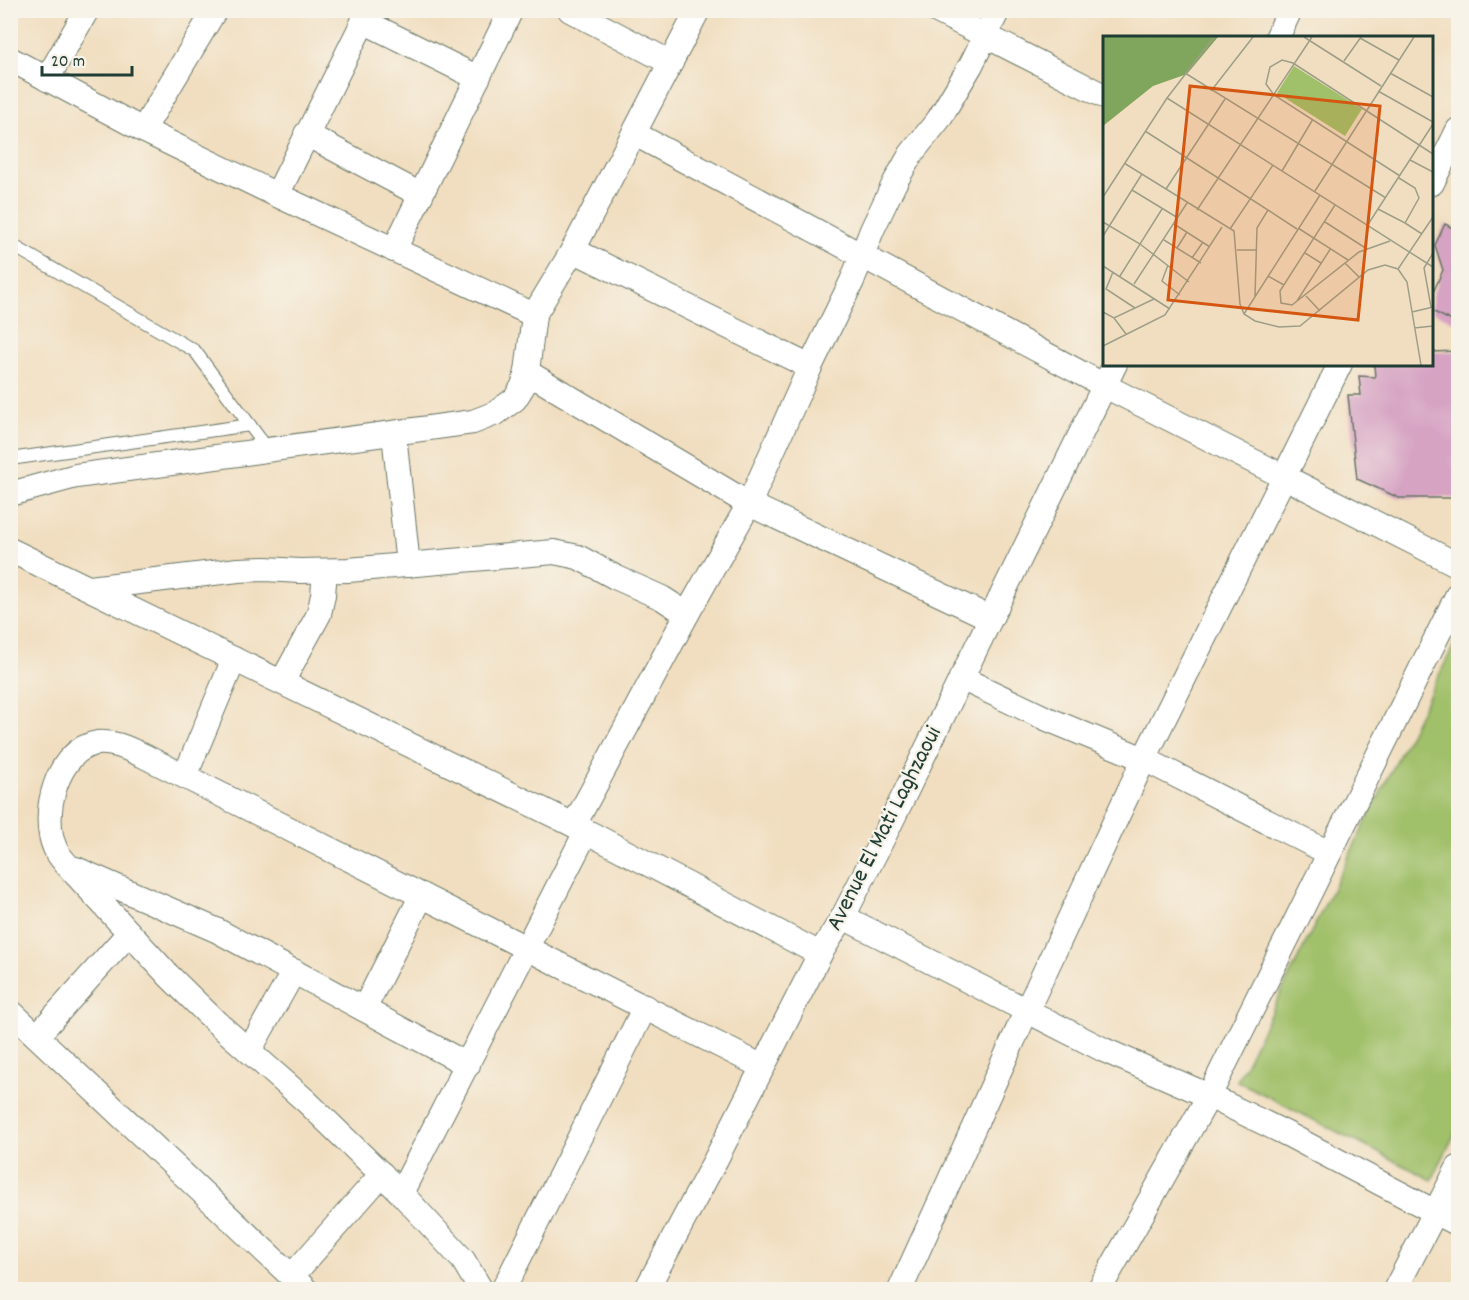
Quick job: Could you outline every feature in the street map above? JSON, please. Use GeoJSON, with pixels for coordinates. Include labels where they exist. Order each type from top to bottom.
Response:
{"type":"FeatureCollection","features":[{"type":"Feature","properties":{"kind":"street"},"geometry":{"type":"LineString","coordinates":[[47,79],[87,10]]}},
{"type":"Feature","properties":{"kind":"street"},"geometry":{"type":"LineString","coordinates":[[142,130],[215,10]]}},
{"type":"Feature","properties":{"kind":"street"},"geometry":{"type":"LineString","coordinates":[[394,250],[511,10]]}},
{"type":"Feature","properties":{"kind":"street"},"geometry":{"type":"LineString","coordinates":[[570,10],[671,63]]}},
{"type":"Feature","properties":{"kind":"street"},"geometry":{"type":"LineString","coordinates":[[10,494],[76,476],[394,434],[473,422],[496,413],[515,399],[523,386],[527,372],[534,315],[573,250],[698,10]]}},
{"type":"Feature","properties":{"kind":"street"},"geometry":{"type":"LineString","coordinates":[[935,10],[1103,95]]}},
{"type":"Feature","properties":{"kind":"street"},"geometry":{"type":"LineString","coordinates":[[401,1193],[528,948],[580,829],[687,614],[748,504],[894,184],[911,154],[939,119],[971,65],[998,10]]}},
{"type":"Feature","properties":{"kind":"street"},"geometry":{"type":"LineString","coordinates":[[1277,36],[1290,10]]}},
{"type":"Feature","properties":{"kind":"street"},"geometry":{"type":"LineString","coordinates":[[277,195],[366,16],[478,78]]}},
{"type":"Feature","properties":{"kind":"street"},"geometry":{"type":"LineString","coordinates":[[10,59],[142,130],[534,315]]}},
{"type":"Feature","properties":{"kind":"street"},"geometry":{"type":"LineString","coordinates":[[306,134],[421,195]]}},
{"type":"Feature","properties":{"kind":"street"},"geometry":{"type":"LineString","coordinates":[[635,134],[1105,386],[1458,565]]}},
{"type":"Feature","properties":{"kind":"street"},"geometry":{"type":"LineString","coordinates":[[1433,180],[1456,140]]}},
{"type":"Feature","properties":{"kind":"street"},"geometry":{"type":"LineString","coordinates":[[573,250],[810,367]]}},
{"type":"Feature","properties":{"kind":"street","name":"Avenue El Mati Laghzaoui"},"geometry":{"type":"LineString","coordinates":[[646,1290],[715,1161],[820,954],[843,917],[1114,366]]}},
{"type":"Feature","properties":{"kind":"street"},"geometry":{"type":"LineString","coordinates":[[900,1290],[1026,1011],[1144,759],[1339,366]]}},
{"type":"Feature","properties":{"kind":"street"},"geometry":{"type":"LineString","coordinates":[[527,372],[748,504],[990,618]]}},
{"type":"Feature","properties":{"kind":"street"},"geometry":{"type":"LineString","coordinates":[[394,434],[408,565]]}},
{"type":"Feature","properties":{"kind":"street"},"geometry":{"type":"LineString","coordinates":[[10,550],[580,829],[820,954]]}},
{"type":"Feature","properties":{"kind":"street"},"geometry":{"type":"LineString","coordinates":[[90,588],[238,570],[325,571],[554,552],[578,557],[662,598],[687,614]]}},
{"type":"Feature","properties":{"kind":"street"},"geometry":{"type":"LineString","coordinates":[[282,682],[319,614],[325,571]]}},
{"type":"Feature","properties":{"kind":"street"},"geometry":{"type":"LineString","coordinates":[[1100,1290],[1209,1096],[1458,594]]}},
{"type":"Feature","properties":{"kind":"street"},"geometry":{"type":"LineString","coordinates":[[185,776],[234,659]]}},
{"type":"Feature","properties":{"kind":"street"},"geometry":{"type":"LineString","coordinates":[[961,678],[1045,718],[1144,759],[1329,853]]}},
{"type":"Feature","properties":{"kind":"street"},"geometry":{"type":"LineString","coordinates":[[481,1290],[463,1260],[401,1193],[306,1101],[169,976],[54,848],[49,817],[53,791],[62,771],[78,753],[97,743],[119,745],[763,1067]]}},
{"type":"Feature","properties":{"kind":"street"},"geometry":{"type":"LineString","coordinates":[[69,866],[216,930],[468,1065]]}},
{"type":"Feature","properties":{"kind":"street"},"geometry":{"type":"LineString","coordinates":[[364,1009],[422,895]]}},
{"type":"Feature","properties":{"kind":"street"},"geometry":{"type":"LineString","coordinates":[[843,917],[1104,1050],[1209,1096],[1287,1134],[1458,1224]]}},
{"type":"Feature","properties":{"kind":"street"},"geometry":{"type":"LineString","coordinates":[[37,1036],[129,933]]}},
{"type":"Feature","properties":{"kind":"street"},"geometry":{"type":"LineString","coordinates":[[249,1051],[294,971]]}},
{"type":"Feature","properties":{"kind":"street"},"geometry":{"type":"LineString","coordinates":[[503,1290],[645,1007]]}},
{"type":"Feature","properties":{"kind":"street"},"geometry":{"type":"LineString","coordinates":[[10,1011],[299,1283],[382,1174]]}},
{"type":"Feature","properties":{"kind":"street"},"geometry":{"type":"LineString","coordinates":[[1395,1290],[1458,1168]]}},
{"type":"Feature","properties":{"kind":"lane"},"geometry":{"type":"LineString","coordinates":[[10,244],[195,351],[268,451]]}},
{"type":"Feature","properties":{"kind":"lane"},"geometry":{"type":"LineString","coordinates":[[10,459],[250,425]]}},
{"type":"Feature","properties":{"kind":"green space"},"geometry":{"type":"Polygon","coordinates":[[[1458,637],[1458,1127],[1432,1180],[1237,1081],[1458,637]]]}},
{"type":"Feature","properties":{"kind":"building"},"geometry":{"type":"Polygon","coordinates":[[[1445,224],[1458,231],[1458,324],[1433,312],[1433,293],[1443,270],[1435,245],[1445,224]]]}},
{"type":"Feature","properties":{"kind":"building"},"geometry":{"type":"Polygon","coordinates":[[[1458,351],[1458,498],[1399,498],[1357,479],[1348,395],[1361,395],[1359,376],[1375,377],[1374,366],[1433,366],[1433,352],[1458,351]]]}}]}
